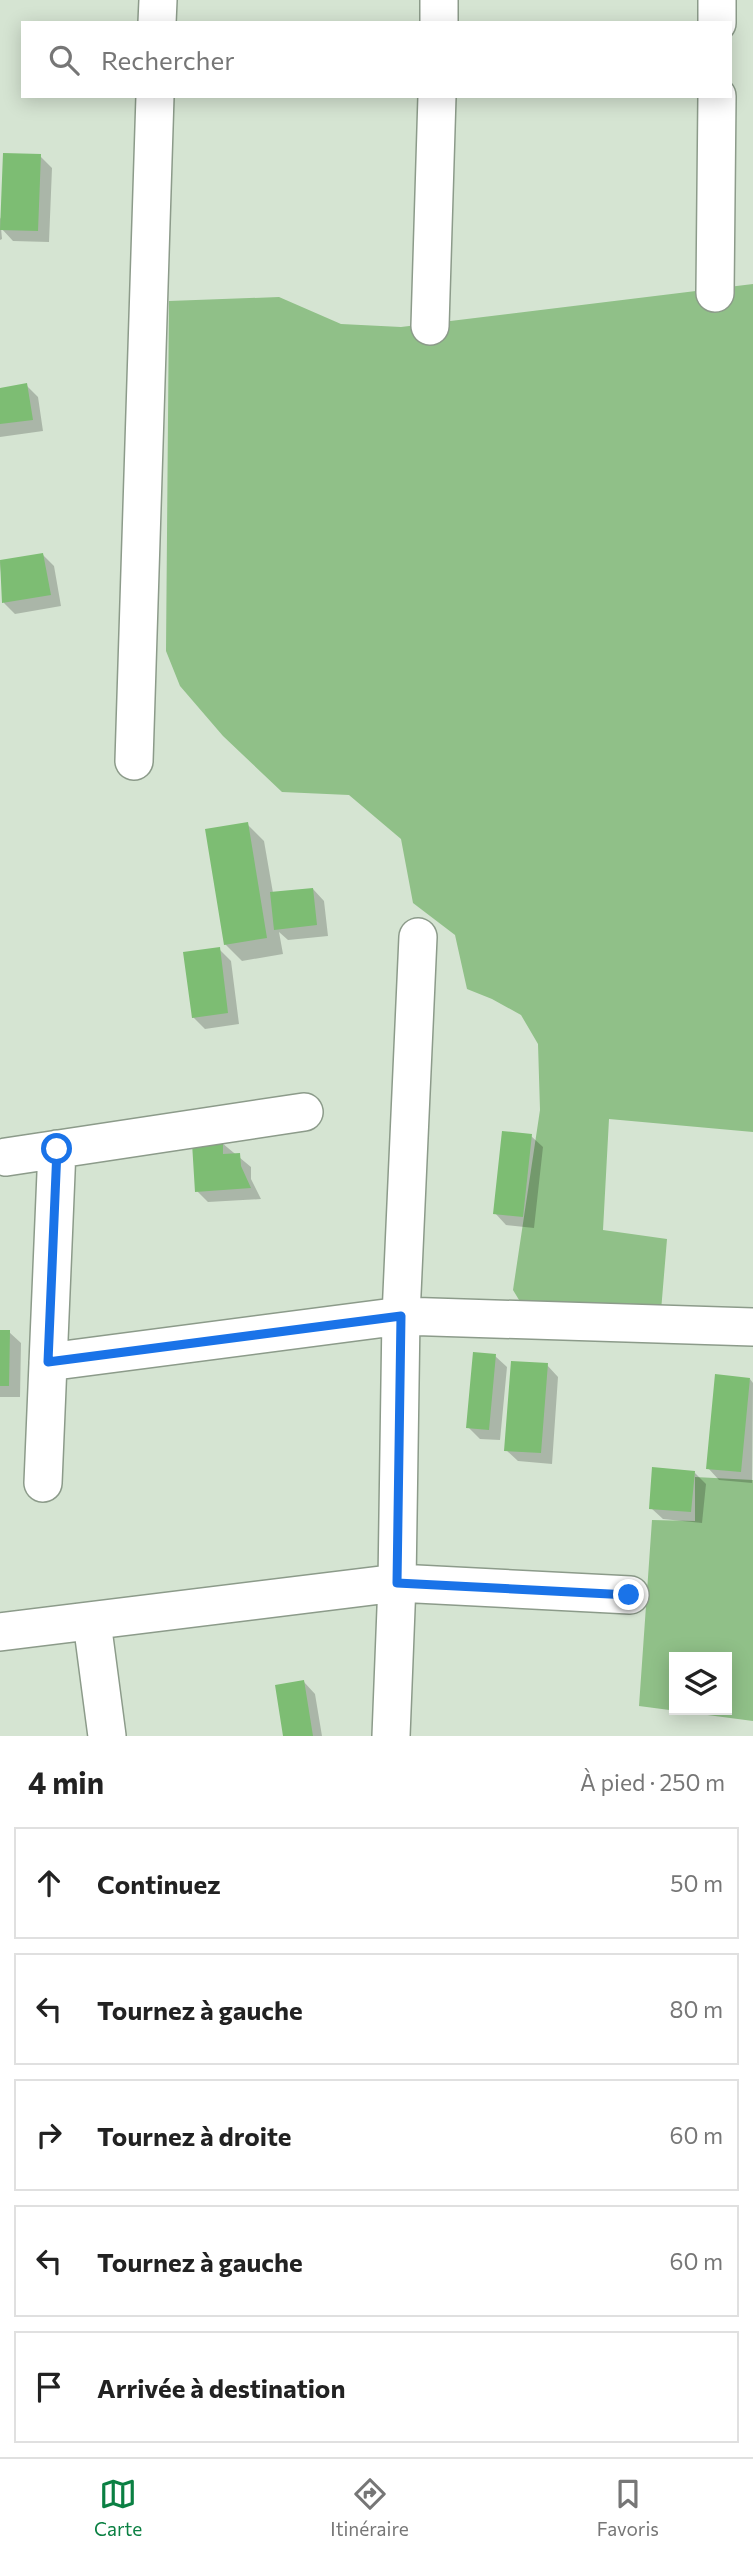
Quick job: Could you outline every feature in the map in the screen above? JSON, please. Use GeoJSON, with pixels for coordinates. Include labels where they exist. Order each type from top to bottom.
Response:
{"type":"FeatureCollection","features":[{"type":"Feature","properties":{"kind":"street"},"geometry":{"type":"LineString","coordinates":[[157,21],[158,0]]}},
{"type":"Feature","properties":{"kind":"street"},"geometry":{"type":"LineString","coordinates":[[439,0],[439,21]]}},
{"type":"Feature","properties":{"kind":"street"},"geometry":{"type":"LineString","coordinates":[[717,0],[717,21]]}},
{"type":"Feature","properties":{"kind":"street"},"geometry":{"type":"LineString","coordinates":[[134,761],[155,98]]}},
{"type":"Feature","properties":{"kind":"street"},"geometry":{"type":"LineString","coordinates":[[430,326],[436,98]]}},
{"type":"Feature","properties":{"kind":"street"},"geometry":{"type":"LineString","coordinates":[[716,293],[717,98]]}},
{"type":"Feature","properties":{"kind":"street"},"geometry":{"type":"LineString","coordinates":[[391,1736],[397,1583],[401,1316],[418,937]]}},
{"type":"Feature","properties":{"kind":"street"},"geometry":{"type":"LineString","coordinates":[[6,1157],[304,1112]]}},
{"type":"Feature","properties":{"kind":"street"},"geometry":{"type":"LineString","coordinates":[[43,1483],[57,1149]]}},
{"type":"Feature","properties":{"kind":"street"},"geometry":{"type":"LineString","coordinates":[[48,1362],[401,1316],[753,1328]]}},
{"type":"Feature","properties":{"kind":"street"},"geometry":{"type":"LineString","coordinates":[[0,1632],[397,1583],[629,1595]]}},
{"type":"Feature","properties":{"kind":"street"},"geometry":{"type":"LineString","coordinates":[[92,1622],[107,1736]]}},
{"type":"Feature","properties":{"kind":"green space"},"geometry":{"type":"Polygon","coordinates":[[[753,284],[753,1132],[609,1119],[603,1230],[667,1239],[659,1335],[536,1328],[513,1290],[540,1110],[538,1044],[521,1015],[467,989],[455,935],[413,903],[401,839],[349,795],[282,792],[223,736],[180,686],[166,651],[169,301],[279,297],[341,324],[401,327],[753,284]]]}},
{"type":"Feature","properties":{"kind":"green space"},"geometry":{"type":"Polygon","coordinates":[[[695,1477],[753,1480],[753,1721],[707,1715],[732,1715],[732,1652],[669,1652],[669,1710],[639,1706],[652,1520],[695,1521],[695,1477]]]}},
{"type":"Feature","properties":{"kind":"building"},"geometry":{"type":"Polygon","coordinates":[[[3,153],[41,154],[38,231],[0,230],[3,153]]]}},
{"type":"Feature","properties":{"kind":"building"},"geometry":{"type":"Polygon","coordinates":[[[27,383],[33,420],[0,424],[0,388],[27,383]]]}},
{"type":"Feature","properties":{"kind":"building"},"geometry":{"type":"Polygon","coordinates":[[[43,553],[51,595],[2,603],[0,560],[43,553]]]}},
{"type":"Feature","properties":{"kind":"building"},"geometry":{"type":"Polygon","coordinates":[[[248,822],[267,938],[224,945],[205,829],[248,822]]]}},
{"type":"Feature","properties":{"kind":"building"},"geometry":{"type":"Polygon","coordinates":[[[313,888],[317,925],[274,930],[270,892],[313,888]]]}},
{"type":"Feature","properties":{"kind":"building"},"geometry":{"type":"Polygon","coordinates":[[[220,947],[228,1013],[192,1018],[183,952],[220,947]]]}},
{"type":"Feature","properties":{"kind":"building"},"geometry":{"type":"Polygon","coordinates":[[[502,1131],[532,1134],[523,1217],[493,1214],[502,1131]]]}},
{"type":"Feature","properties":{"kind":"building"},"geometry":{"type":"Polygon","coordinates":[[[223,1141],[223,1154],[240,1153],[241,1166],[251,1188],[195,1192],[192,1143],[223,1141]]]}},
{"type":"Feature","properties":{"kind":"building"},"geometry":{"type":"Polygon","coordinates":[[[0,1330],[10,1330],[9,1386],[0,1386],[0,1330]]]}},
{"type":"Feature","properties":{"kind":"building"},"geometry":{"type":"Polygon","coordinates":[[[473,1352],[496,1354],[489,1430],[466,1428],[473,1352]]]}},
{"type":"Feature","properties":{"kind":"building"},"geometry":{"type":"Polygon","coordinates":[[[511,1361],[548,1363],[541,1453],[504,1451],[511,1361]]]}},
{"type":"Feature","properties":{"kind":"building"},"geometry":{"type":"Polygon","coordinates":[[[715,1374],[750,1378],[741,1472],[706,1469],[715,1374]]]}},
{"type":"Feature","properties":{"kind":"building"},"geometry":{"type":"Polygon","coordinates":[[[652,1467],[695,1471],[691,1512],[649,1509],[652,1467]]]}},
{"type":"Feature","properties":{"kind":"building"},"geometry":{"type":"Polygon","coordinates":[[[304,1680],[313,1736],[283,1736],[275,1685],[304,1680]]]}},
{"type":"Feature","properties":{"kind":"route"},"geometry":{"type":"LineString","coordinates":[[57,1149],[48,1362],[401,1316],[397,1583],[629,1595]]}}]}
